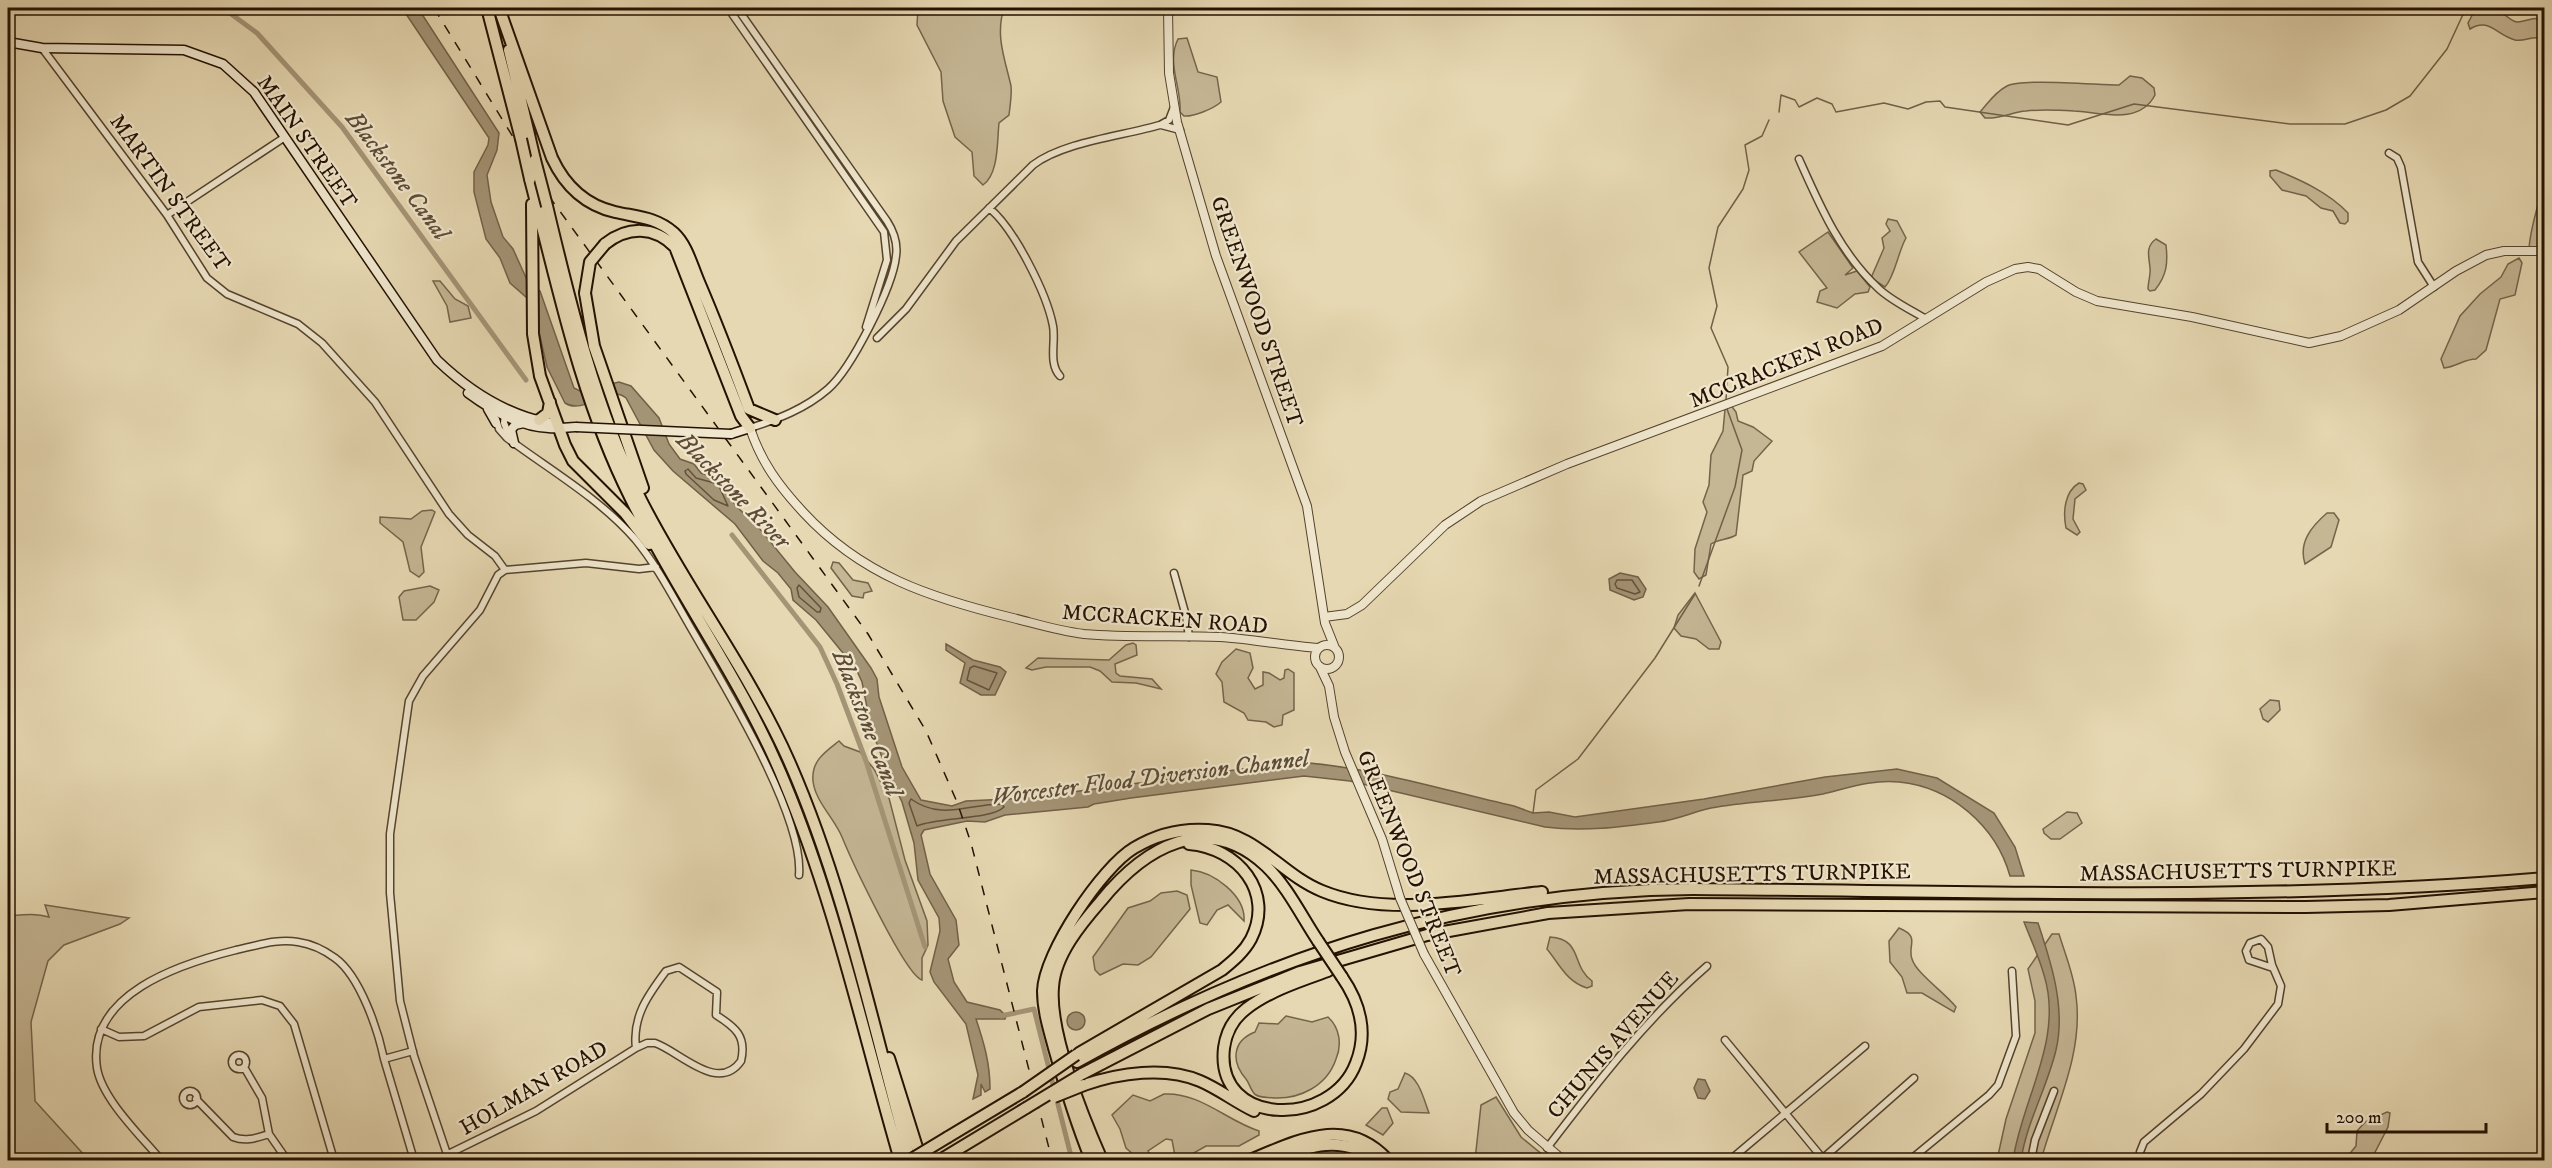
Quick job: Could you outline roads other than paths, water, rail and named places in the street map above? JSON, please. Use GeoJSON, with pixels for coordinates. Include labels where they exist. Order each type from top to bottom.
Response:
{"type":"FeatureCollection","features":[{"type":"Feature","properties":{"kind":"highway"},"geometry":{"type":"LineString","coordinates":[[487,8],[530,179],[630,498],[765,739],[809,844],[855,996],[900,1161]]}},
{"type":"Feature","properties":{"kind":"highway"},"geometry":{"type":"LineString","coordinates":[[498,8],[547,206],[602,407],[697,595],[763,710],[789,761],[828,861],[910,1161]]}},
{"type":"Feature","properties":{"kind":"highway"},"geometry":{"type":"LineString","coordinates":[[498,8],[552,158],[562,178],[575,192],[592,204],[616,213],[654,220],[676,235],[686,252],[719,329],[749,409],[750,428]]}},
{"type":"Feature","properties":{"kind":"highway"},"geometry":{"type":"LineString","coordinates":[[530,179],[534,349],[540,376],[573,461],[625,513],[676,581]]}},
{"type":"Feature","properties":{"kind":"highway"},"geometry":{"type":"LineString","coordinates":[[594,383],[585,293],[590,262],[605,244],[618,235],[636,230],[655,233],[675,247],[741,416],[750,428]]}},
{"type":"Feature","properties":{"kind":"highway"},"geometry":{"type":"LineString","coordinates":[[539,420],[548,413],[550,402]]}},
{"type":"Feature","properties":{"kind":"highway"},"geometry":{"type":"LineString","coordinates":[[749,409],[775,420]]}},
{"type":"Feature","properties":{"kind":"highway"},"geometry":{"type":"LineString","coordinates":[[1091,1161],[1067,1097],[1046,1019],[1043,989],[1054,950],[1112,867],[1132,849],[1160,835],[1193,829],[1229,833],[1259,847],[1303,882],[1321,891],[1358,902],[1397,904],[1567,890],[1634,890]]}},
{"type":"Feature","properties":{"kind":"highway"},"geometry":{"type":"LineString","coordinates":[[940,1161],[1026,1108],[1083,1080],[1167,1074],[1198,1080],[1260,1114],[1286,1117],[1315,1112],[1347,1090],[1357,1077],[1365,1056],[1369,1034],[1366,1010],[1346,976],[1276,878],[1244,850],[1224,841],[1208,839],[1168,845],[1134,864],[1093,910],[1061,959],[1053,985],[1055,1015],[1075,1096],[1102,1161]]}},
{"type":"Feature","properties":{"kind":"highway"},"geometry":{"type":"LineString","coordinates":[[1247,842],[1280,873],[1321,940]]}},
{"type":"Feature","properties":{"kind":"highway"},"geometry":{"type":"LineString","coordinates":[[1077,1058],[1222,970],[1239,955],[1250,940],[1256,925],[1258,904],[1257,892],[1247,873],[1225,854],[1193,844],[1168,845]]}},
{"type":"Feature","properties":{"kind":"highway","name":"MASSACHUSETTS TURNPIKE"},"geometry":{"type":"LineString","coordinates":[[910,1161],[1077,1058],[1187,1004],[1334,945],[1396,928],[1492,907],[1634,890],[2255,892],[2436,886],[2544,878]]}},
{"type":"Feature","properties":{"kind":"highway","name":"MASSACHUSETTS TURNPIKE"},"geometry":{"type":"LineString","coordinates":[[1083,1080],[1222,1003],[1309,970],[1413,938],[1548,913],[1644,905],[2306,907],[2411,903],[2544,892]]}},
{"type":"Feature","properties":{"kind":"highway"},"geometry":{"type":"LineString","coordinates":[[1346,976],[1359,1009],[1362,1036],[1356,1066],[1344,1084],[1328,1099],[1299,1110],[1266,1109],[1246,1099],[1232,1084],[1223,1056],[1230,1028],[1245,1010],[1298,982],[1389,950],[1413,938]]}},
{"type":"Feature","properties":{"kind":"highway"},"geometry":{"type":"LineString","coordinates":[[853,949],[864,974],[921,1161]]}},
{"type":"Feature","properties":{"kind":"highway"},"geometry":{"type":"LineString","coordinates":[[1250,1161],[1308,1136],[1323,1134],[1346,1135],[1361,1141],[1388,1161]]}},
{"type":"Feature","properties":{"kind":"highway"},"geometry":{"type":"LineString","coordinates":[[1274,1161],[1304,1148],[1334,1144],[1351,1148],[1375,1161]]}},
{"type":"Feature","properties":{"kind":"main road","name":"MAIN STREET"},"geometry":{"type":"LineString","coordinates":[[8,42],[42,48],[184,50],[211,58],[245,81],[285,136],[422,340],[455,381],[486,406],[559,426],[731,434],[750,428]]}},
{"type":"Feature","properties":{"kind":"main road","name":"MAIN STREET"},"geometry":{"type":"LineString","coordinates":[[442,364],[471,389],[525,423],[551,429],[559,426]]}},
{"type":"Feature","properties":{"kind":"main road"},"geometry":{"type":"LineString","coordinates":[[486,406],[496,423]]}},
{"type":"Feature","properties":{"kind":"main road"},"geometry":{"type":"LineString","coordinates":[[514,443],[511,430],[515,425],[525,423]]}},
{"type":"Feature","properties":{"kind":"street"},"geometry":{"type":"LineString","coordinates":[[728,8],[884,232],[887,260],[870,307],[865,330]]}},
{"type":"Feature","properties":{"kind":"street"},"geometry":{"type":"LineString","coordinates":[[737,8],[892,229],[896,245],[896,261],[879,307],[865,330],[851,362],[830,387],[804,406],[775,420],[750,428]]}},
{"type":"Feature","properties":{"kind":"street","name":"GREENWOOD STREET"},"geometry":{"type":"LineString","coordinates":[[1168,8],[1168,56],[1174,107],[1180,130],[1216,256],[1307,506],[1325,620],[1335,648]]}},
{"type":"Feature","properties":{"kind":"street","name":"MARTIN STREET"},"geometry":{"type":"LineString","coordinates":[[42,48],[167,215],[201,269],[220,290],[298,324],[338,360],[375,402],[449,514],[468,535],[495,556],[505,570]]}},
{"type":"Feature","properties":{"kind":"street"},"geometry":{"type":"LineString","coordinates":[[877,338],[906,309],[956,240],[1028,169],[1047,156],[1073,146],[1160,125],[1169,120],[1174,107]]}},
{"type":"Feature","properties":{"kind":"street"},"geometry":{"type":"LineString","coordinates":[[1160,125],[1180,130]]}},
{"type":"Feature","properties":{"kind":"street"},"geometry":{"type":"LineString","coordinates":[[167,215],[285,136]]}},
{"type":"Feature","properties":{"kind":"street"},"geometry":{"type":"LineString","coordinates":[[2389,153],[2397,158],[2401,167],[2418,262],[2434,287]]}},
{"type":"Feature","properties":{"kind":"street"},"geometry":{"type":"LineString","coordinates":[[1799,159],[1824,217],[1848,253],[1880,290],[1926,319]]}},
{"type":"Feature","properties":{"kind":"street"},"geometry":{"type":"LineString","coordinates":[[989,208],[1008,226],[1043,295],[1053,327],[1055,367],[1060,376]]}},
{"type":"Feature","properties":{"kind":"street","name":"MCCRACKEN ROAD"},"geometry":{"type":"LineString","coordinates":[[1325,620],[1347,614],[1362,605],[1445,525],[1497,494],[1567,464],[1834,366],[1889,342],[1986,282],[2008,272],[2028,267],[2044,271],[2076,292],[2097,301],[2192,317],[2309,343],[2352,332],[2399,309],[2477,259],[2499,251],[2544,252]]}},
{"type":"Feature","properties":{"kind":"street"},"geometry":{"type":"LineString","coordinates":[[502,410],[496,423],[502,433],[613,516],[656,567],[763,761],[797,844],[799,875]]}},
{"type":"Feature","properties":{"kind":"street"},"geometry":{"type":"LineString","coordinates":[[502,410],[505,428],[514,443]]}},
{"type":"Feature","properties":{"kind":"street","name":"MCCRACKEN ROAD"},"geometry":{"type":"LineString","coordinates":[[750,428],[766,467],[778,484],[816,526],[840,547],[869,567],[949,603],[1063,631],[1112,636],[1253,639],[1296,647],[1320,648]]}},
{"type":"Feature","properties":{"kind":"street"},"geometry":{"type":"LineString","coordinates":[[448,1158],[413,1051],[398,988],[389,865],[392,819],[408,707],[423,676],[480,610],[498,575],[505,570],[586,563],[639,569],[656,567]]}},
{"type":"Feature","properties":{"kind":"street"},"geometry":{"type":"LineString","coordinates":[[1174,573],[1186,616],[1189,637]]}},
{"type":"Feature","properties":{"kind":"street","name":"GREENWOOD STREET"},"geometry":{"type":"LineString","coordinates":[[1320,648],[1325,620]]}},
{"type":"Feature","properties":{"kind":"street"},"geometry":{"type":"LineString","coordinates":[[1328,645],[1335,648],[1339,658],[1334,667],[1327,669],[1318,664],[1315,654],[1320,648],[1328,645]]}},
{"type":"Feature","properties":{"kind":"street","name":"MCCRACKEN ROAD"},"geometry":{"type":"LineString","coordinates":[[1296,647],[1318,664]]}},
{"type":"Feature","properties":{"kind":"street","name":"GREENWOOD STREET"},"geometry":{"type":"LineString","coordinates":[[1318,664],[1329,686],[1335,719],[1351,766],[1382,839],[1400,898],[1424,954],[1514,1113],[1547,1148],[1563,1161]]}},
{"type":"Feature","properties":{"kind":"street","name":"GREENWOOD STREET"},"geometry":{"type":"LineString","coordinates":[[1329,686],[1334,667]]}},
{"type":"Feature","properties":{"kind":"street"},"geometry":{"type":"LineString","coordinates":[[2141,1161],[2140,1149],[2144,1142],[2200,1094],[2244,1049],[2281,997],[2281,986],[2265,941],[2259,939],[2250,943],[2246,951],[2247,958],[2273,968]]}},
{"type":"Feature","properties":{"kind":"street"},"geometry":{"type":"LineString","coordinates":[[161,1161],[107,1095],[100,1081],[96,1053],[101,1029],[111,1011],[126,997],[180,965],[277,941],[290,941],[320,949],[349,971],[360,987],[414,1161]]}},
{"type":"Feature","properties":{"kind":"street","name":"CHUNIS AVENUE"},"geometry":{"type":"LineString","coordinates":[[1547,1148],[1604,1073],[1685,985],[1707,966]]}},
{"type":"Feature","properties":{"kind":"street","name":"HOLMAN ROAD"},"geometry":{"type":"LineString","coordinates":[[436,1161],[448,1158],[536,1111],[647,1043],[657,1043],[706,1071],[716,1074],[737,1066],[743,1046],[736,1029],[716,1015],[717,992],[679,967],[666,971],[651,994],[634,1027],[636,1048]]}},
{"type":"Feature","properties":{"kind":"street"},"geometry":{"type":"LineString","coordinates":[[1910,1161],[1996,1087],[2016,1036],[2012,971]]}},
{"type":"Feature","properties":{"kind":"street"},"geometry":{"type":"LineString","coordinates":[[101,1029],[119,1037],[131,1039],[157,1031],[199,1007],[262,1000],[280,1006],[294,1024],[334,1161]]}},
{"type":"Feature","properties":{"kind":"street"},"geometry":{"type":"LineString","coordinates":[[1725,1040],[1822,1160],[1914,1078]]}},
{"type":"Feature","properties":{"kind":"street"},"geometry":{"type":"LineString","coordinates":[[1730,1161],[1865,1046]]}},
{"type":"Feature","properties":{"kind":"street"},"geometry":{"type":"LineString","coordinates":[[384,1059],[413,1051]]}},
{"type":"Feature","properties":{"kind":"street"},"geometry":{"type":"LineString","coordinates":[[244,1067],[262,1098],[269,1134],[287,1161]]}},
{"type":"Feature","properties":{"kind":"street"},"geometry":{"type":"LineString","coordinates":[[2031,1161],[2035,1140],[2054,1090]]}},
{"type":"Feature","properties":{"kind":"street"},"geometry":{"type":"LineString","coordinates":[[196,1099],[233,1137],[240,1140],[254,1139],[269,1134]]}},
{"type":"Feature","properties":{"kind":"water"},"geometry":{"type":"Polygon","coordinates":[[[402,8],[418,8],[499,133],[497,150],[487,175],[491,202],[503,237],[513,249],[528,282],[540,291],[574,388],[580,391],[619,382],[631,386],[659,418],[669,444],[680,459],[694,464],[701,473],[722,480],[735,505],[759,528],[795,572],[828,607],[871,668],[877,679],[879,697],[902,767],[921,800],[952,806],[966,801],[1028,798],[1295,762],[1377,773],[1514,806],[1533,813],[1549,812],[1575,817],[1704,799],[1825,777],[1897,769],[1937,778],[1994,813],[2015,847],[2024,876],[2010,876],[1994,841],[1969,812],[1936,792],[1918,785],[1889,781],[1823,794],[1711,808],[1658,822],[1573,829],[1545,827],[1350,781],[1304,776],[1131,798],[1088,807],[1005,815],[985,822],[967,821],[924,830],[921,835],[930,874],[956,920],[959,945],[948,959],[954,982],[967,1002],[1000,1010],[1006,1016],[1005,1019],[976,1019],[986,1053],[990,1089],[985,1092],[981,1084],[981,1095],[973,1099],[978,1075],[966,1024],[934,982],[930,972],[940,931],[939,918],[918,880],[914,843],[902,802],[871,728],[862,682],[856,669],[816,620],[793,600],[791,589],[778,573],[763,561],[735,524],[673,471],[654,450],[626,398],[619,394],[612,394],[580,406],[565,403],[547,367],[536,319],[527,298],[510,283],[500,258],[486,239],[474,192],[474,172],[488,145],[489,138],[402,8]]]}},
{"type":"Feature","properties":{"kind":"water"},"geometry":{"type":"Polygon","coordinates":[[[1620,573],[1638,577],[1646,589],[1643,597],[1634,600],[1610,590],[1609,579],[1620,573]]]}},
{"type":"Feature","properties":{"kind":"water"},"geometry":{"type":"Polygon","coordinates":[[[946,644],[973,660],[1000,667],[1006,672],[995,695],[981,695],[960,683],[965,663],[946,650],[946,644]]]}},
{"type":"Feature","properties":{"kind":"water"},"geometry":{"type":"Polygon","coordinates":[[[2024,922],[2038,923],[2048,953],[2056,985],[2059,1034],[2052,1064],[2028,1132],[2021,1160],[2013,1160],[2024,1114],[2045,1046],[2049,1022],[2049,999],[2044,975],[2024,922]]]}},
{"type":"Feature","properties":{"kind":"water"},"geometry":{"type":"Polygon","coordinates":[[[1076,1012],[1082,1015],[1085,1021],[1082,1027],[1076,1030],[1070,1027],[1067,1021],[1070,1015],[1076,1012]]]}},
{"type":"Feature","properties":{"kind":"water"},"geometry":{"type":"Polygon","coordinates":[[[1698,1079],[1705,1080],[1710,1091],[1705,1099],[1698,1098],[1694,1088],[1698,1079]]]}},
{"type":"Feature","properties":{"kind":"waterway","name":"Blackstone Canal"},"geometry":{"type":"LineString","coordinates":[[223,8],[257,33],[342,127],[526,380]]}},
{"type":"Feature","properties":{"kind":"waterway"},"geometry":{"type":"LineString","coordinates":[[1779,112],[1781,95],[1795,100],[1799,107],[1817,98],[1832,104],[1836,112],[1884,103],[1908,109],[1926,102],[1940,101],[1945,107],[2068,125],[2134,104],[2290,124],[2345,124],[2386,110],[2410,96],[2447,49],[2466,8]]}},
{"type":"Feature","properties":{"kind":"waterway"},"geometry":{"type":"LineString","coordinates":[[1726,400],[1728,367],[1711,328],[1717,306],[1709,268],[1718,227],[1743,189],[1749,170],[1745,145],[1762,136],[1769,120]]}},
{"type":"Feature","properties":{"kind":"waterway"},"geometry":{"type":"LineString","coordinates":[[1699,586],[1735,487],[1742,450],[1727,409]]}},
{"type":"Feature","properties":{"kind":"waterway","name":"Blackstone Canal"},"geometry":{"type":"LineString","coordinates":[[732,535],[820,647],[837,684],[866,761],[925,947]]}},
{"type":"Feature","properties":{"kind":"waterway"},"geometry":{"type":"LineString","coordinates":[[1533,813],[1536,790],[1578,759],[1655,658],[1695,594]]}},
{"type":"Feature","properties":{"kind":"waterway"},"geometry":{"type":"LineString","coordinates":[[1001,1016],[1034,1009],[1072,1160]]}},
{"type":"Feature","properties":{"kind":"railway"},"geometry":{"type":"LineString","coordinates":[[434,8],[551,199],[868,634],[926,731],[957,802],[971,843],[1052,1160]]}},
{"type":"Feature","properties":{"kind":"water label","name":"Blackstone River"},"geometry":{"type":"Point","coordinates":[734,490]}},
{"type":"Feature","properties":{"kind":"water label","name":"Worcester Flood Diversion Channel"},"geometry":{"type":"Point","coordinates":[1150,777]}}]}
